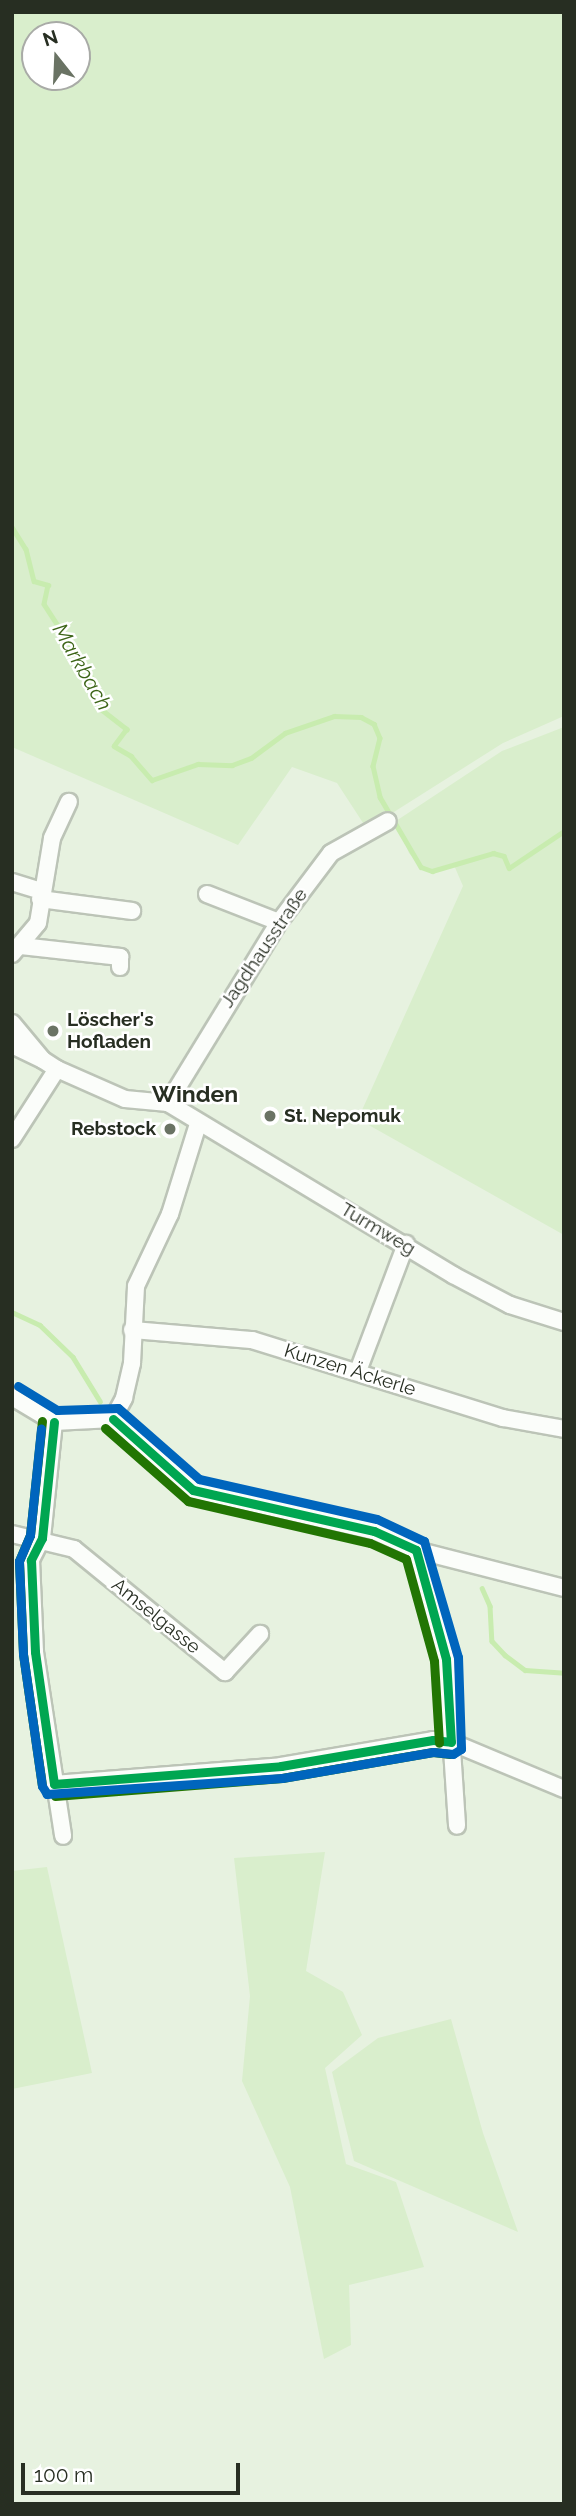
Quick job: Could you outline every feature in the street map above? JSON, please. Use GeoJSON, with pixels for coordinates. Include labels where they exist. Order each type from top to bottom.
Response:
{"type":"FeatureCollection","features":[{"type":"Feature","properties":{"kind":"street"},"geometry":{"type":"LineString","coordinates":[[17,950],[38,923],[52,838],[69,802]]}},
{"type":"Feature","properties":{"kind":"street","name":"Jagdhausstraße"},"geometry":{"type":"LineString","coordinates":[[168,1103],[279,922],[331,853],[388,821]]}},
{"type":"Feature","properties":{"kind":"street"},"geometry":{"type":"LineString","coordinates":[[12,881],[41,895],[132,911]]}},
{"type":"Feature","properties":{"kind":"street"},"geometry":{"type":"LineString","coordinates":[[207,894],[279,922]]}},
{"type":"Feature","properties":{"kind":"street"},"geometry":{"type":"LineString","coordinates":[[17,950],[120,957],[120,967]]}},
{"type":"Feature","properties":{"kind":"street"},"geometry":{"type":"LineString","coordinates":[[12,1023],[43,1060]]}},
{"type":"Feature","properties":{"kind":"street"},"geometry":{"type":"LineString","coordinates":[[12,1045],[57,1069],[125,1099],[168,1103]]}},
{"type":"Feature","properties":{"kind":"street"},"geometry":{"type":"LineString","coordinates":[[12,1139],[57,1069]]}},
{"type":"Feature","properties":{"kind":"street","name":"Turmweg"},"geometry":{"type":"LineString","coordinates":[[168,1103],[198,1124],[510,1305],[564,1322]]}},
{"type":"Feature","properties":{"kind":"street"},"geometry":{"type":"LineString","coordinates":[[113,1419],[124,1398],[136,1286],[170,1214],[198,1124]]}},
{"type":"Feature","properties":{"kind":"street"},"geometry":{"type":"LineString","coordinates":[[358,1371],[406,1244]]}},
{"type":"Feature","properties":{"kind":"street","name":"Kunzen Äckerle"},"geometry":{"type":"LineString","coordinates":[[132,1330],[252,1340],[503,1418],[564,1429]]}},
{"type":"Feature","properties":{"kind":"street"},"geometry":{"type":"LineString","coordinates":[[12,1397],[54,1422],[113,1419],[193,1490],[285,1514],[374,1531],[415,1550],[564,1588]]}},
{"type":"Feature","properties":{"kind":"street"},"geometry":{"type":"LineString","coordinates":[[54,1422],[41,1538],[32,1560],[35,1652],[63,1836]]}},
{"type":"Feature","properties":{"kind":"street"},"geometry":{"type":"LineString","coordinates":[[12,1534],[41,1538]]}},
{"type":"Feature","properties":{"kind":"street","name":"Amselgasse"},"geometry":{"type":"LineString","coordinates":[[41,1538],[74,1549],[225,1672],[260,1634]]}},
{"type":"Feature","properties":{"kind":"street"},"geometry":{"type":"LineString","coordinates":[[415,1550],[446,1659],[457,1826]]}},
{"type":"Feature","properties":{"kind":"street"},"geometry":{"type":"LineString","coordinates":[[54,1784],[281,1766],[433,1740],[451,1742],[564,1789]]}},
{"type":"Feature","properties":{"kind":"green space"},"geometry":{"type":"Polygon","coordinates":[[[12,12],[564,12],[564,716],[503,743],[367,829],[337,783],[292,767],[238,845],[12,747],[12,12]]]}},
{"type":"Feature","properties":{"kind":"green space"},"geometry":{"type":"Polygon","coordinates":[[[564,727],[564,1235],[358,1119],[463,886],[453,863],[432,871],[421,867],[409,853],[396,821],[502,751],[564,727]]]}},
{"type":"Feature","properties":{"kind":"green space"},"geometry":{"type":"Polygon","coordinates":[[[325,1852],[306,1971],[343,1992],[362,2035],[325,2068],[346,2164],[396,2182],[424,2267],[349,2285],[351,2345],[324,2359],[290,2187],[242,2081],[250,1996],[234,1858],[325,1852]]]}},
{"type":"Feature","properties":{"kind":"green space"},"geometry":{"type":"Polygon","coordinates":[[[47,1867],[92,2073],[12,2089],[12,1871],[47,1867]]]}},
{"type":"Feature","properties":{"kind":"green space"},"geometry":{"type":"Polygon","coordinates":[[[451,2019],[483,2133],[518,2232],[354,2161],[332,2072],[378,2038],[451,2019]]]}},
{"type":"Feature","properties":{"kind":"waterway","name":"Markbach"},"geometry":{"type":"LineString","coordinates":[[12,527],[26,549],[34,581],[48,585],[44,604],[98,687],[101,709],[127,729],[114,746],[131,756],[152,780],[198,764],[232,765],[251,758],[285,733],[334,716],[361,717],[374,724],[380,738],[373,766],[380,797],[421,867],[432,871],[493,853],[504,856],[509,868],[564,831]]}},
{"type":"Feature","properties":{"kind":"waterway"},"geometry":{"type":"LineString","coordinates":[[12,1312],[40,1325],[73,1357],[100,1401]]}},
{"type":"Feature","properties":{"kind":"waterway"},"geometry":{"type":"LineString","coordinates":[[482,1588],[490,1606],[492,1641],[505,1655],[525,1670],[564,1673]]}},
{"type":"Feature","properties":{"kind":"transit line"},"geometry":{"type":"LineString","coordinates":[[18,1386],[57,1410],[118,1408],[199,1479],[377,1519],[424,1541],[458,1657],[461,1749],[453,1754],[433,1752],[282,1778],[47,1794],[42,1786],[23,1654],[19,1561],[30,1535],[41,1429]]}},
{"type":"Feature","properties":{"kind":"transit line"},"geometry":{"type":"LineString","coordinates":[[113,1419],[193,1490],[374,1531],[416,1550],[446,1659],[451,1742]]}},
{"type":"Feature","properties":{"kind":"transit line"},"geometry":{"type":"LineString","coordinates":[[42,1421],[30,1535],[19,1561],[23,1654],[42,1786]]}},
{"type":"Feature","properties":{"kind":"transit line"},"geometry":{"type":"LineString","coordinates":[[54,1422],[42,1538],[31,1560],[35,1652],[54,1784]]}},
{"type":"Feature","properties":{"kind":"transit line"},"geometry":{"type":"LineString","coordinates":[[105,1428],[188,1501],[370,1543],[406,1559],[434,1661],[439,1743]]}},
{"type":"Feature","properties":{"kind":"transit line"},"geometry":{"type":"LineString","coordinates":[[54,1784],[281,1766],[433,1740],[451,1742]]}},
{"type":"Feature","properties":{"kind":"transit line"},"geometry":{"type":"LineString","coordinates":[[55,1796],[282,1778],[433,1752],[450,1754]]}},
{"type":"Feature","properties":{"kind":"place","name":"Löscher's Hofladen"},"geometry":{"type":"Point","coordinates":[53,1031]}},
{"type":"Feature","properties":{"kind":"place","name":"St. Nepomuk"},"geometry":{"type":"Point","coordinates":[270,1116]}},
{"type":"Feature","properties":{"kind":"place","name":"Rebstock"},"geometry":{"type":"Point","coordinates":[170,1129]}},
{"type":"Feature","properties":{"kind":"district","name":"Winden"},"geometry":{"type":"Point","coordinates":[195,1094]}}]}
